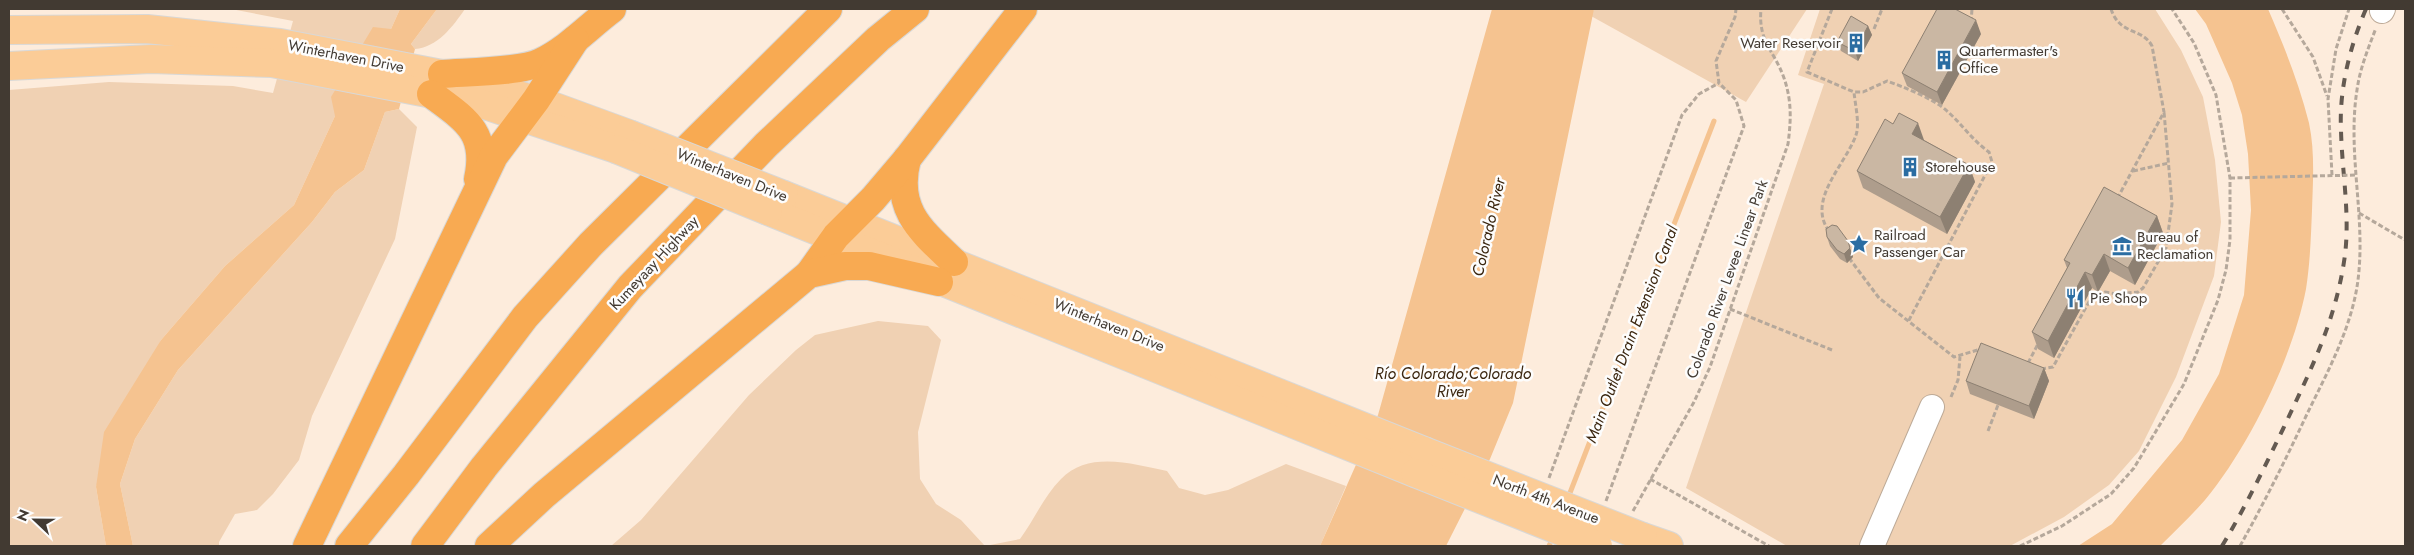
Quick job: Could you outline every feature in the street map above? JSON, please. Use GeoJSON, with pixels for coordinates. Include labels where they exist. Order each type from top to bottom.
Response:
{"type":"FeatureCollection","features":[{"type":"Feature","properties":{"kind":"highway"},"geometry":{"type":"LineString","coordinates":[[475,196],[482,162],[479,140],[437,84],[532,65],[550,57],[575,40],[612,9]]}},
{"type":"Feature","properties":{"kind":"highway"},"geometry":{"type":"LineString","coordinates":[[349,546],[406,475],[532,310],[591,244],[828,9]]}},
{"type":"Feature","properties":{"kind":"highway","name":"Kumeyaay Highway"},"geometry":{"type":"LineString","coordinates":[[424,546],[484,467],[630,287],[766,145],[878,39],[916,9]]}},
{"type":"Feature","properties":{"kind":"highway"},"geometry":{"type":"LineString","coordinates":[[489,546],[544,495],[809,274],[843,229],[873,199],[908,159],[1023,9]]}},
{"type":"Feature","properties":{"kind":"highway"},"geometry":{"type":"LineString","coordinates":[[307,546],[494,156],[529,109],[575,40]]}},
{"type":"Feature","properties":{"kind":"highway"},"geometry":{"type":"LineString","coordinates":[[908,159],[902,178],[903,192],[907,205],[947,272]]}},
{"type":"Feature","properties":{"kind":"highway"},"geometry":{"type":"LineString","coordinates":[[809,274],[845,266],[947,272]]}},
{"type":"Feature","properties":{"kind":"main road","name":"Winterhaven Drive"},"geometry":{"type":"LineString","coordinates":[[9,30],[147,29],[437,84],[479,103],[529,109],[622,142],[843,229],[1420,462]]}},
{"type":"Feature","properties":{"kind":"main road","name":"Winterhaven Drive"},"geometry":{"type":"LineString","coordinates":[[9,66],[276,53]]}},
{"type":"Feature","properties":{"kind":"main road","name":"North 4th Avenue"},"geometry":{"type":"LineString","coordinates":[[1420,462],[1637,526],[1669,546]]}},
{"type":"Feature","properties":{"kind":"main road","name":"North 4th Avenue"},"geometry":{"type":"LineString","coordinates":[[1420,462],[1598,546]]}},
{"type":"Feature","properties":{"kind":"lane"},"geometry":{"type":"LineString","coordinates":[[1872,546],[1941,402]]}},
{"type":"Feature","properties":{"kind":"path"},"geometry":{"type":"LineString","coordinates":[[1603,509],[1744,126],[1736,100],[1719,83],[1716,61],[1736,17],[1736,9]]}},
{"type":"Feature","properties":{"kind":"path","name":"Colorado River Levee Linear Park"},"geometry":{"type":"LineString","coordinates":[[1637,526],[1650,479],[1694,402],[1710,367],[1788,144],[1792,116],[1784,77],[1761,32],[1761,9]]}},
{"type":"Feature","properties":{"kind":"path"},"geometry":{"type":"LineString","coordinates":[[1832,9],[1807,72],[1854,92],[1863,92],[1887,81],[1902,86],[1946,109],[1977,144],[1989,152],[1992,162],[1908,322]]}},
{"type":"Feature","properties":{"kind":"path"},"geometry":{"type":"LineString","coordinates":[[1874,29],[1882,9]]}},
{"type":"Feature","properties":{"kind":"path"},"geometry":{"type":"LineString","coordinates":[[1970,27],[1972,9]]}},
{"type":"Feature","properties":{"kind":"path"},"geometry":{"type":"LineString","coordinates":[[2020,360],[2044,370],[2053,368],[2090,300],[2096,295],[2105,292],[2117,294],[2138,292],[2143,288],[2166,248],[2172,204],[2164,112],[2152,46],[2148,38],[2122,27],[2111,9]]}},
{"type":"Feature","properties":{"kind":"path"},"geometry":{"type":"LineString","coordinates":[[2020,546],[2062,526],[2111,494],[2143,456],[2184,384],[2218,300],[2226,270],[2230,240],[2230,178],[2216,95],[2194,43],[2172,9]]}},
{"type":"Feature","properties":{"kind":"path"},"geometry":{"type":"LineString","coordinates":[[2282,9],[2313,58],[2328,99]]}},
{"type":"Feature","properties":{"kind":"path"},"geometry":{"type":"LineString","coordinates":[[2332,175],[2328,99],[2336,49],[2349,9]]}},
{"type":"Feature","properties":{"kind":"path"},"geometry":{"type":"LineString","coordinates":[[2240,546],[2265,502],[2339,348],[2358,279],[2357,91],[2363,60],[2383,10]]}},
{"type":"Feature","properties":{"kind":"path"},"geometry":{"type":"LineString","coordinates":[[1548,481],[1682,115],[1699,94],[1719,83]]}},
{"type":"Feature","properties":{"kind":"path"},"geometry":{"type":"LineString","coordinates":[[1832,236],[1826,228],[1822,211],[1824,195],[1857,133],[1854,92]]}},
{"type":"Feature","properties":{"kind":"path"},"geometry":{"type":"LineString","coordinates":[[2113,206],[2164,112]]}},
{"type":"Feature","properties":{"kind":"path"},"geometry":{"type":"LineString","coordinates":[[2133,171],[2169,163]]}},
{"type":"Feature","properties":{"kind":"path"},"geometry":{"type":"LineString","coordinates":[[2230,178],[2356,175]]}},
{"type":"Feature","properties":{"kind":"path"},"geometry":{"type":"LineString","coordinates":[[2359,213],[2405,240]]}},
{"type":"Feature","properties":{"kind":"path"},"geometry":{"type":"LineString","coordinates":[[1844,251],[1879,298],[1954,358],[1978,349],[1988,349]]}},
{"type":"Feature","properties":{"kind":"path"},"geometry":{"type":"LineString","coordinates":[[1730,309],[1832,350]]}},
{"type":"Feature","properties":{"kind":"path"},"geometry":{"type":"LineString","coordinates":[[2028,363],[2041,339]]}},
{"type":"Feature","properties":{"kind":"path"},"geometry":{"type":"LineString","coordinates":[[1941,402],[1958,380],[1960,357]]}},
{"type":"Feature","properties":{"kind":"path"},"geometry":{"type":"LineString","coordinates":[[1988,432],[1998,405]]}},
{"type":"Feature","properties":{"kind":"path"},"geometry":{"type":"LineString","coordinates":[[1650,479],[1769,546]]}},
{"type":"Feature","properties":{"kind":"shaded area"},"geometry":{"type":"Polygon","coordinates":[[[231,9],[400,9],[391,29],[335,116],[294,205],[225,266],[161,340],[96,487],[106,546],[9,546],[9,90],[109,82],[233,86],[273,93],[293,21],[231,9]]]}},
{"type":"Feature","properties":{"kind":"shaded area"},"geometry":{"type":"Polygon","coordinates":[[[437,9],[465,9],[450,29],[438,40],[415,49],[411,44],[437,9]]]}},
{"type":"Feature","properties":{"kind":"shaded area"},"geometry":{"type":"Polygon","coordinates":[[[1594,9],[1807,9],[1746,102],[1591,16],[1594,9]]]}},
{"type":"Feature","properties":{"kind":"shaded area"},"geometry":{"type":"Polygon","coordinates":[[[1820,9],[2155,9],[2181,50],[2203,97],[2215,160],[2221,222],[2214,276],[2176,377],[2139,451],[2109,485],[2064,517],[2010,546],[1787,546],[1686,488],[1824,84],[1798,75],[1820,9]]]}},
{"type":"Feature","properties":{"kind":"shaded area"},"geometry":{"type":"Polygon","coordinates":[[[399,109],[417,127],[395,239],[312,416],[299,460],[273,494],[257,510],[235,514],[219,542],[219,546],[133,546],[120,484],[135,439],[178,370],[312,222],[335,192],[364,170],[385,112],[399,109]]]}},
{"type":"Feature","properties":{"kind":"shaded area"},"geometry":{"type":"Polygon","coordinates":[[[878,321],[928,326],[941,340],[918,432],[920,479],[936,504],[961,520],[985,546],[611,546],[641,520],[749,395],[796,350],[815,335],[878,321]]]}},
{"type":"Feature","properties":{"kind":"shaded area"},"geometry":{"type":"Polygon","coordinates":[[[1098,462],[1126,463],[1167,471],[1179,488],[1205,495],[1228,490],[1286,464],[1346,486],[1320,546],[985,546],[1020,539],[1049,493],[1061,479],[1072,470],[1098,462]]]}},
{"type":"Feature","properties":{"kind":"water"},"geometry":{"type":"Polygon","coordinates":[[[400,9],[437,9],[411,44],[415,49],[399,109],[385,112],[364,170],[335,192],[312,222],[178,370],[135,439],[120,484],[133,546],[106,546],[96,487],[104,432],[161,340],[225,266],[294,205],[335,116],[331,97],[373,27],[391,29],[400,9]]]}},
{"type":"Feature","properties":{"kind":"water","name":"Río Colorado;Colorado River"},"geometry":{"type":"Polygon","coordinates":[[[1492,9],[1594,9],[1513,403],[1490,459],[1446,546],[1320,546],[1378,415],[1492,9]]]}},
{"type":"Feature","properties":{"kind":"water"},"geometry":{"type":"Polygon","coordinates":[[[2195,9],[2268,9],[2285,51],[2305,108],[2313,155],[2311,230],[2306,289],[2291,343],[2267,400],[2238,454],[2205,500],[2160,546],[2078,546],[2112,524],[2182,440],[2219,374],[2244,295],[2251,210],[2248,154],[2242,115],[2232,83],[2206,24],[2195,9]]]}},
{"type":"Feature","properties":{"kind":"building","name":"Quartermaster's Office"},"geometry":{"type":"Polygon","coordinates":[[[1937,9],[1955,9],[1976,20],[1937,92],[1902,73],[1937,9]]]}},
{"type":"Feature","properties":{"kind":"building"},"geometry":{"type":"Polygon","coordinates":[[[1851,16],[1868,26],[1855,51],[1837,42],[1851,16]]]}},
{"type":"Feature","properties":{"kind":"building","name":"Storehouse"},"geometry":{"type":"Polygon","coordinates":[[[1899,113],[1918,123],[1912,134],[1969,165],[1940,217],[1857,171],[1885,119],[1893,124],[1899,113]]]}},
{"type":"Feature","properties":{"kind":"building"},"geometry":{"type":"Polygon","coordinates":[[[2104,187],[2157,216],[2128,268],[2104,254],[2092,275],[2085,272],[2048,341],[2032,332],[2070,263],[2064,260],[2104,187]]]}},
{"type":"Feature","properties":{"kind":"building"},"geometry":{"type":"Polygon","coordinates":[[[1832,225],[1837,226],[1848,241],[1850,248],[1844,254],[1837,250],[1827,237],[1826,229],[1832,225]]]}},
{"type":"Feature","properties":{"kind":"building"},"geometry":{"type":"Polygon","coordinates":[[[1981,343],[2044,368],[2029,406],[1966,381],[1981,343]]]}},
{"type":"Feature","properties":{"kind":"waterway","name":"Main Outlet Drain Extension Canal"},"geometry":{"type":"LineString","coordinates":[[1568,498],[1714,121]]}},
{"type":"Feature","properties":{"kind":"waterway","name":"Main Outlet Drain Extension Canal"},"geometry":{"type":"LineString","coordinates":[[1549,546],[1553,537]]}},
{"type":"Feature","properties":{"kind":"railway"},"geometry":{"type":"LineString","coordinates":[[2222,546],[2254,488],[2303,386],[2321,344],[2335,302],[2345,255],[2347,224],[2341,130],[2342,99],[2347,68],[2355,38],[2366,9]]}},
{"type":"Feature","properties":{"kind":"place","name":"Water Reservoir"},"geometry":{"type":"Point","coordinates":[1856,43]}},
{"type":"Feature","properties":{"kind":"place","name":"Quartermaster's Office"},"geometry":{"type":"Point","coordinates":[1944,60]}},
{"type":"Feature","properties":{"kind":"place","name":"Storehouse"},"geometry":{"type":"Point","coordinates":[1910,167]}},
{"type":"Feature","properties":{"kind":"place","name":"Railroad Passenger Car"},"geometry":{"type":"Point","coordinates":[1859,244]}},
{"type":"Feature","properties":{"kind":"place","name":"Bureau of Reclamation"},"geometry":{"type":"Point","coordinates":[2122,246]}},
{"type":"Feature","properties":{"kind":"place","name":"Pie Shop"},"geometry":{"type":"Point","coordinates":[2075,298]}},
{"type":"Feature","properties":{"kind":"water label","name":"Colorado River"},"geometry":{"type":"Point","coordinates":[1488,227]}}]}
